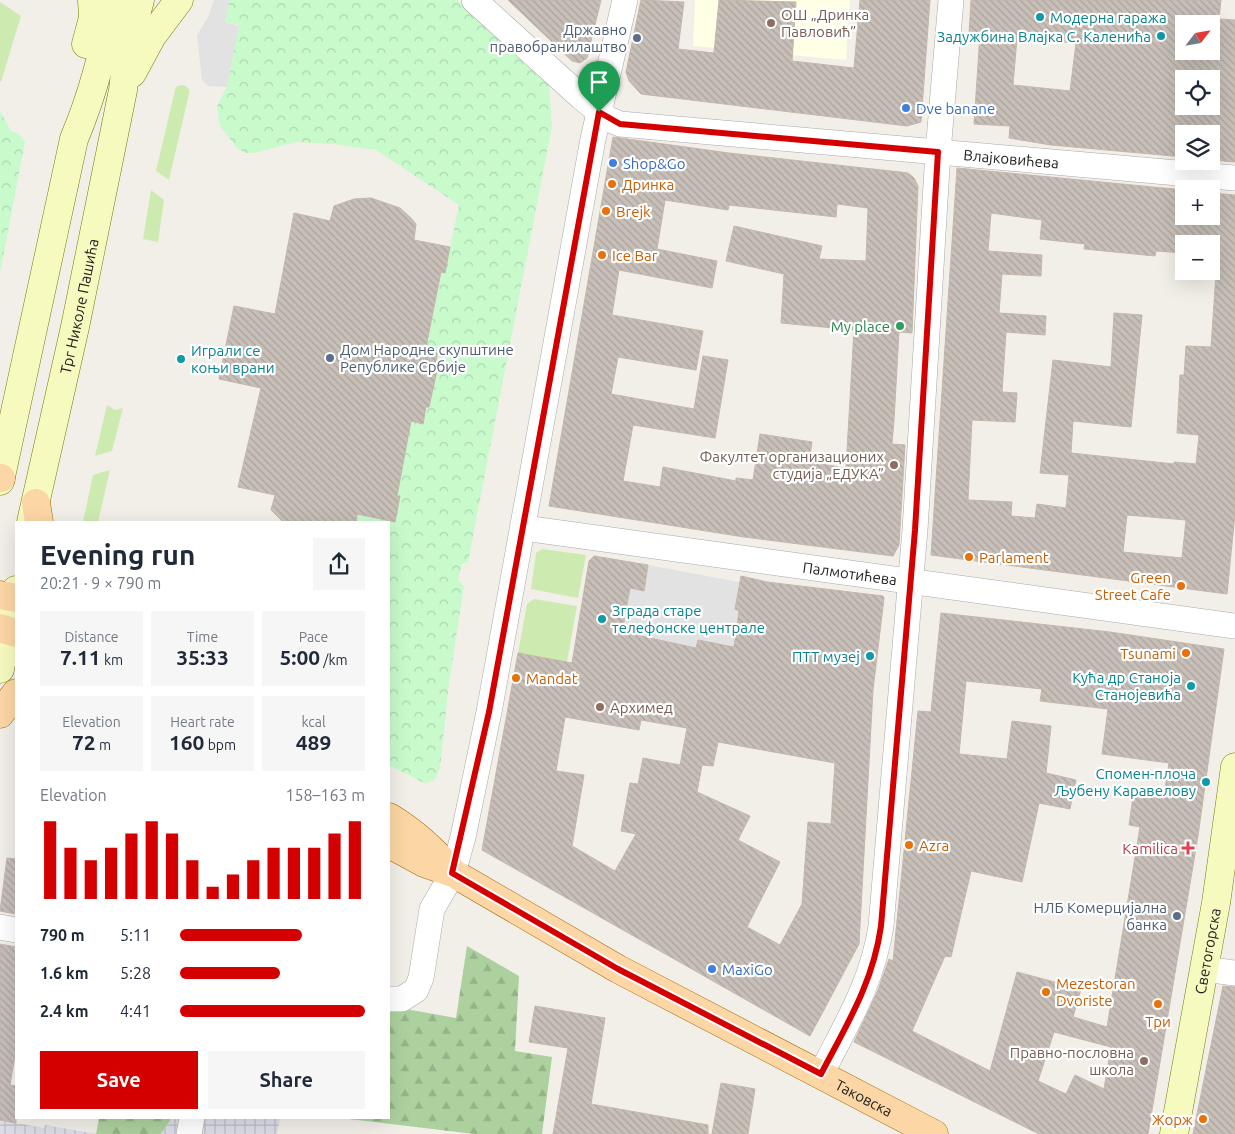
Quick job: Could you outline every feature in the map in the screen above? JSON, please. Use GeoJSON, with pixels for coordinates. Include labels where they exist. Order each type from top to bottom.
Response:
{"type":"FeatureCollection","features":[{"type":"Feature","properties":{"kind":"main road"},"geometry":{"type":"LineString","coordinates":[[74,139],[71,116],[93,18],[92,0]]}},
{"type":"Feature","properties":{"kind":"main road"},"geometry":{"type":"LineString","coordinates":[[0,479],[74,139],[90,100],[108,34],[113,0]]}},
{"type":"Feature","properties":{"kind":"main road","name":"Трг Николе Пашића"},"geometry":{"type":"LineString","coordinates":[[35,516],[123,90],[128,45],[140,0]]}},
{"type":"Feature","properties":{"kind":"main road","name":"Трг Николе Пашића"},"geometry":{"type":"LineString","coordinates":[[123,90],[152,36],[179,0]]}},
{"type":"Feature","properties":{"kind":"main road"},"geometry":{"type":"LineString","coordinates":[[0,669],[8,630],[12,595]]}},
{"type":"Feature","properties":{"kind":"main road"},"geometry":{"type":"LineString","coordinates":[[0,714],[15,694]]}},
{"type":"Feature","properties":{"kind":"main road","name":"Светогорска"},"geometry":{"type":"LineString","coordinates":[[1174,1134],[1216,903],[1235,768]]}},
{"type":"Feature","properties":{"kind":"main road","name":"Таковска"},"geometry":{"type":"LineString","coordinates":[[390,818],[414,832],[432,848],[452,873]]}},
{"type":"Feature","properties":{"kind":"main road","name":"Таковска"},"geometry":{"type":"LineString","coordinates":[[390,845],[424,864],[452,873],[618,969],[934,1134]]}},
{"type":"Feature","properties":{"kind":"street","name":"Влајковићева"},"geometry":{"type":"LineString","coordinates":[[474,0],[599,112],[620,124],[1235,178]]}},
{"type":"Feature","properties":{"kind":"street"},"geometry":{"type":"LineString","coordinates":[[390,999],[402,999],[416,990],[421,978],[432,909],[452,873],[489,712],[599,112],[625,0]]}},
{"type":"Feature","properties":{"kind":"street"},"geometry":{"type":"LineString","coordinates":[[821,1074],[862,996],[873,968],[879,942],[911,582],[938,152],[951,0]]}},
{"type":"Feature","properties":{"kind":"street","name":"Палмотићева"},"geometry":{"type":"LineString","coordinates":[[524,528],[1235,626]]}},
{"type":"Feature","properties":{"kind":"street"},"geometry":{"type":"LineString","coordinates":[[0,927],[15,930]]}},
{"type":"Feature","properties":{"kind":"street"},"geometry":{"type":"LineString","coordinates":[[1204,969],[1235,973]]}},
{"type":"Feature","properties":{"kind":"street"},"geometry":{"type":"LineString","coordinates":[[189,1134],[192,1119]]}},
{"type":"Feature","properties":{"kind":"shaded area"},"geometry":{"type":"Polygon","coordinates":[[[214,0],[230,0],[225,22],[239,26],[227,87],[208,86],[202,80],[197,35],[208,17],[214,0]]]}},
{"type":"Feature","properties":{"kind":"shaded area","name":"ОШ „Дринка Павловић”"},"geometry":{"type":"Polygon","coordinates":[[[695,0],[850,0],[846,60],[693,46],[695,0]]]}},
{"type":"Feature","properties":{"kind":"shaded area"},"geometry":{"type":"Polygon","coordinates":[[[648,565],[739,582],[735,609],[739,611],[734,646],[698,640],[696,648],[622,632],[630,588],[644,590],[648,565]]]}},
{"type":"Feature","properties":{"kind":"shaded area"},"geometry":{"type":"Polygon","coordinates":[[[171,1119],[280,1119],[277,1134],[161,1134],[171,1119]]]}},
{"type":"Feature","properties":{"kind":"shaded area"},"geometry":{"type":"Polygon","coordinates":[[[0,1120],[44,1128],[45,1125],[97,1134],[0,1134],[0,1120]]]}},
{"type":"Feature","properties":{"kind":"green space"},"geometry":{"type":"Polygon","coordinates":[[[230,0],[457,0],[549,85],[552,126],[468,562],[462,564],[458,580],[464,586],[449,683],[440,769],[435,779],[426,784],[390,766],[390,521],[395,522],[399,496],[396,496],[411,421],[423,423],[438,367],[435,366],[438,350],[426,347],[442,272],[445,273],[459,205],[376,150],[333,144],[296,142],[254,153],[246,153],[238,149],[220,126],[217,106],[227,87],[239,25],[225,22],[230,0]]]}},
{"type":"Feature","properties":{"kind":"green space"},"geometry":{"type":"Polygon","coordinates":[[[0,2],[21,16],[1,82],[0,81],[0,2]]]}},
{"type":"Feature","properties":{"kind":"green space"},"geometry":{"type":"Polygon","coordinates":[[[184,85],[189,89],[189,94],[169,180],[156,171],[175,90],[177,86],[184,85]]]}},
{"type":"Feature","properties":{"kind":"green space"},"geometry":{"type":"Polygon","coordinates":[[[0,111],[11,131],[19,134],[25,142],[0,273],[0,111]]]}},
{"type":"Feature","properties":{"kind":"green space"},"geometry":{"type":"Polygon","coordinates":[[[151,190],[164,200],[158,242],[143,239],[151,190]]]}},
{"type":"Feature","properties":{"kind":"green space"},"geometry":{"type":"Polygon","coordinates":[[[107,405],[115,410],[123,408],[112,451],[95,456],[107,405]]]}},
{"type":"Feature","properties":{"kind":"green space"},"geometry":{"type":"Polygon","coordinates":[[[110,470],[98,521],[83,521],[93,475],[110,470]]]}},
{"type":"Feature","properties":{"kind":"green space"},"geometry":{"type":"Polygon","coordinates":[[[358,512],[369,514],[369,517],[390,521],[356,521],[358,512]]]}},
{"type":"Feature","properties":{"kind":"green space"},"geometry":{"type":"Polygon","coordinates":[[[542,549],[586,555],[578,598],[531,589],[536,553],[542,549]]]}},
{"type":"Feature","properties":{"kind":"green space"},"geometry":{"type":"Polygon","coordinates":[[[534,599],[577,606],[567,662],[518,653],[527,604],[534,599]]]}},
{"type":"Feature","properties":{"kind":"green space"},"geometry":{"type":"Polygon","coordinates":[[[467,946],[519,976],[515,1051],[552,1057],[542,1134],[474,1134],[349,1119],[390,1119],[390,1006],[456,1018],[467,946]]]}},
{"type":"Feature","properties":{"kind":"green space"},"geometry":{"type":"Polygon","coordinates":[[[99,1119],[171,1119],[161,1134],[96,1134],[99,1119]]]}},
{"type":"Feature","properties":{"kind":"building"},"geometry":{"type":"Polygon","coordinates":[[[508,0],[601,0],[587,58],[580,63],[572,61],[508,0]]]}},
{"type":"Feature","properties":{"kind":"building"},"geometry":{"type":"Polygon","coordinates":[[[641,0],[684,2],[678,49],[714,53],[719,0],[796,2],[792,61],[854,68],[860,0],[930,0],[921,122],[907,126],[641,94],[629,81],[626,72],[641,0]]]}},
{"type":"Feature","properties":{"kind":"building"},"geometry":{"type":"Polygon","coordinates":[[[971,0],[1221,0],[1219,15],[1175,15],[1175,60],[1220,60],[1220,19],[1235,20],[1235,162],[1220,161],[1220,125],[1175,125],[1175,156],[1051,145],[1009,138],[1010,126],[974,124],[980,34],[969,33],[971,0]],[[1017,38],[1013,85],[1070,91],[1076,43],[1017,38]]]}},
{"type":"Feature","properties":{"kind":"building"},"geometry":{"type":"Polygon","coordinates":[[[613,137],[729,153],[908,173],[914,178],[918,186],[912,333],[899,332],[892,444],[905,445],[899,545],[893,556],[744,537],[549,506],[613,137]],[[665,200],[657,249],[717,261],[712,288],[619,270],[612,315],[703,331],[696,370],[618,357],[611,394],[694,409],[703,356],[728,360],[715,438],[633,425],[623,481],[660,487],[663,467],[736,481],[736,478],[753,480],[760,434],[812,442],[809,462],[846,468],[854,330],[781,323],[784,274],[726,261],[734,226],[822,246],[819,259],[866,261],[868,208],[837,204],[836,217],[729,205],[728,210],[665,200]]]}},
{"type":"Feature","properties":{"kind":"building"},"geometry":{"type":"Polygon","coordinates":[[[957,168],[1175,189],[1175,225],[1220,225],[1220,194],[1235,195],[1235,514],[1227,594],[931,555],[957,168]],[[991,213],[988,251],[1042,255],[1041,276],[1002,274],[999,313],[1046,316],[1045,335],[1006,332],[1002,392],[1017,393],[1015,422],[972,420],[968,500],[1012,502],[1011,516],[1035,518],[1037,504],[1066,508],[1069,475],[1040,473],[1053,360],[1111,367],[1114,313],[1142,315],[1131,427],[1073,421],[1071,453],[1174,464],[1174,462],[1196,464],[1199,435],[1177,433],[1180,375],[1184,375],[1186,346],[1211,347],[1216,280],[1220,280],[1220,235],[1175,235],[1175,252],[1156,251],[1155,256],[1084,249],[1085,244],[1040,239],[1042,220],[991,213]],[[1127,515],[1123,552],[1182,558],[1186,520],[1127,515]]]}},
{"type":"Feature","properties":{"kind":"building","name":"Дом Народне скупштине Републике Србије"},"geometry":{"type":"Polygon","coordinates":[[[371,198],[400,208],[416,224],[414,240],[450,247],[445,273],[441,272],[426,347],[438,350],[435,366],[438,366],[429,407],[426,407],[423,424],[411,421],[397,496],[400,496],[395,522],[357,514],[356,521],[282,521],[271,510],[275,495],[238,487],[261,388],[219,379],[234,306],[275,314],[294,213],[330,221],[334,206],[354,199],[371,198]]]}},
{"type":"Feature","properties":{"kind":"building"},"geometry":{"type":"Polygon","coordinates":[[[594,556],[648,565],[644,591],[630,588],[622,632],[696,648],[698,640],[734,647],[739,611],[735,609],[741,576],[767,582],[883,596],[884,598],[873,690],[859,944],[810,1036],[482,850],[518,653],[572,663],[589,561],[594,556]],[[565,717],[556,771],[584,775],[572,846],[615,871],[636,834],[621,831],[630,783],[638,784],[643,758],[680,765],[687,728],[641,720],[639,730],[565,717]],[[718,742],[713,766],[702,765],[697,792],[750,816],[738,840],[780,862],[747,927],[780,945],[802,904],[808,822],[831,824],[835,763],[718,742]]]}},
{"type":"Feature","properties":{"kind":"building"},"geometry":{"type":"Polygon","coordinates":[[[941,613],[1110,632],[1224,649],[1198,836],[1148,1134],[1039,1134],[854,1042],[878,990],[889,959],[893,961],[918,711],[931,712],[941,613]],[[966,681],[959,754],[1007,759],[1012,721],[1051,726],[1046,773],[1076,780],[1070,809],[1039,803],[1022,882],[971,871],[951,957],[945,956],[912,1031],[990,1071],[1017,972],[1081,989],[1073,1017],[1107,1027],[1140,827],[1129,825],[1134,790],[1164,795],[1169,763],[1102,754],[1108,709],[1040,701],[1042,689],[966,681]],[[1054,1032],[1038,1081],[1066,1094],[1075,1075],[1104,1089],[1111,1047],[1054,1032]]]}},
{"type":"Feature","properties":{"kind":"building"},"geometry":{"type":"Polygon","coordinates":[[[7,858],[15,859],[15,914],[0,911],[7,858]]]}},
{"type":"Feature","properties":{"kind":"building"},"geometry":{"type":"Polygon","coordinates":[[[0,944],[15,947],[15,1056],[10,1085],[15,1086],[16,1123],[0,1120],[0,944]]]}},
{"type":"Feature","properties":{"kind":"building"},"geometry":{"type":"Polygon","coordinates":[[[1223,986],[1235,987],[1235,1134],[1193,1134],[1223,986]]]}},
{"type":"Feature","properties":{"kind":"building"},"geometry":{"type":"Polygon","coordinates":[[[535,1006],[605,1018],[591,1104],[708,1125],[708,1134],[553,1134],[568,1048],[529,1042],[535,1006]]]}},
{"type":"Feature","properties":{"kind":"building"},"geometry":{"type":"Polygon","coordinates":[[[721,1083],[755,1089],[748,1134],[712,1134],[721,1083]]]}},
{"type":"Feature","properties":{"kind":"place","name":"Модерна гаража"},"geometry":{"type":"Point","coordinates":[1040,17]}},
{"type":"Feature","properties":{"kind":"place","name":"ОШ „Дринка Павловић”"},"geometry":{"type":"Point","coordinates":[771,23]}},
{"type":"Feature","properties":{"kind":"place","name":"Задужбина Влајка С. Каленића"},"geometry":{"type":"Point","coordinates":[1161,36]}},
{"type":"Feature","properties":{"kind":"place","name":"Државно правобранилаштво"},"geometry":{"type":"Point","coordinates":[637,38]}},
{"type":"Feature","properties":{"kind":"place","name":"Dve banane"},"geometry":{"type":"Point","coordinates":[906,108]}},
{"type":"Feature","properties":{"kind":"place","name":"Shop&Go"},"geometry":{"type":"Point","coordinates":[613,163]}},
{"type":"Feature","properties":{"kind":"place","name":"Дринка"},"geometry":{"type":"Point","coordinates":[612,184]}},
{"type":"Feature","properties":{"kind":"place","name":"Brejk"},"geometry":{"type":"Point","coordinates":[606,211]}},
{"type":"Feature","properties":{"kind":"place","name":"Ice Bar"},"geometry":{"type":"Point","coordinates":[602,255]}},
{"type":"Feature","properties":{"kind":"place","name":"My place"},"geometry":{"type":"Point","coordinates":[900,326]}},
{"type":"Feature","properties":{"kind":"place","name":"Дом Народне скупштине Републике Србије"},"geometry":{"type":"Point","coordinates":[330,358]}},
{"type":"Feature","properties":{"kind":"place","name":"Играли се коњи врани"},"geometry":{"type":"Point","coordinates":[181,359]}},
{"type":"Feature","properties":{"kind":"place","name":"Факултет организационих студија „ЕДУКА”"},"geometry":{"type":"Point","coordinates":[894,465]}},
{"type":"Feature","properties":{"kind":"place","name":"Parlament"},"geometry":{"type":"Point","coordinates":[969,557]}},
{"type":"Feature","properties":{"kind":"place","name":"Green Street Cafe"},"geometry":{"type":"Point","coordinates":[1181,586]}},
{"type":"Feature","properties":{"kind":"place","name":"Зграда старе телефонске централе"},"geometry":{"type":"Point","coordinates":[602,619]}},
{"type":"Feature","properties":{"kind":"place","name":"Tsunami"},"geometry":{"type":"Point","coordinates":[1186,653]}},
{"type":"Feature","properties":{"kind":"place","name":"ПТТ музеј"},"geometry":{"type":"Point","coordinates":[870,656]}},
{"type":"Feature","properties":{"kind":"place","name":"Mandat"},"geometry":{"type":"Point","coordinates":[516,678]}},
{"type":"Feature","properties":{"kind":"place","name":"Кућа др Станоја Станојевића"},"geometry":{"type":"Point","coordinates":[1191,686]}},
{"type":"Feature","properties":{"kind":"place","name":"Архимед"},"geometry":{"type":"Point","coordinates":[600,707]}},
{"type":"Feature","properties":{"kind":"place","name":"Спомен-плоча Љубену Каравелову"},"geometry":{"type":"Point","coordinates":[1206,782]}},
{"type":"Feature","properties":{"kind":"place","name":"Azra"},"geometry":{"type":"Point","coordinates":[909,845]}},
{"type":"Feature","properties":{"kind":"place","name":"Kamilica"},"geometry":{"type":"Point","coordinates":[1188,848]}},
{"type":"Feature","properties":{"kind":"place","name":"НЛБ Комерцијална банка"},"geometry":{"type":"Point","coordinates":[1177,916]}},
{"type":"Feature","properties":{"kind":"place","name":"MaxiGo"},"geometry":{"type":"Point","coordinates":[712,969]}},
{"type":"Feature","properties":{"kind":"place","name":"Mezestoran Dvoriste"},"geometry":{"type":"Point","coordinates":[1046,992]}},
{"type":"Feature","properties":{"kind":"place","name":"Три"},"geometry":{"type":"Point","coordinates":[1158,1004]}},
{"type":"Feature","properties":{"kind":"place","name":"Правно-пословна школа"},"geometry":{"type":"Point","coordinates":[1144,1061]}},
{"type":"Feature","properties":{"kind":"place","name":"Жорж"},"geometry":{"type":"Point","coordinates":[1203,1119]}},
{"type":"Feature","properties":{"kind":"route"},"geometry":{"type":"LineString","coordinates":[[599,112],[613,122],[620,124],[938,152],[910,603],[879,942],[873,968],[862,996],[821,1074],[618,969],[452,873],[462,837],[489,712],[599,112]]}}]}
